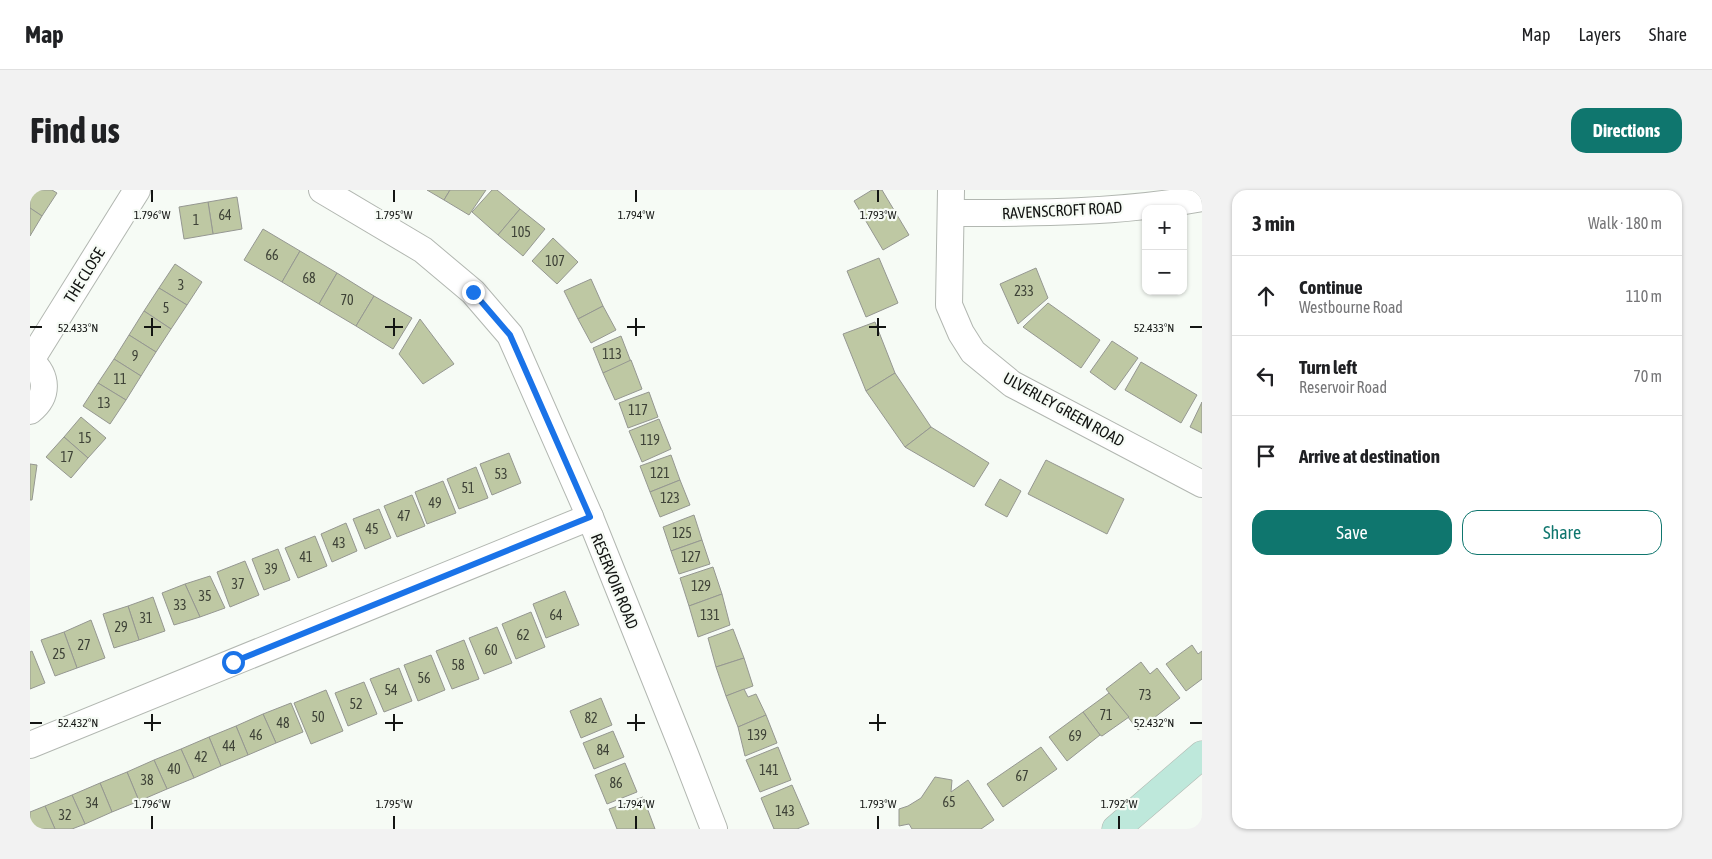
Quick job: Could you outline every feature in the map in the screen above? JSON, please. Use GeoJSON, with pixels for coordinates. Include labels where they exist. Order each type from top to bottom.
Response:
{"type":"FeatureCollection","features":[{"type":"Feature","properties":{"kind":"street","name":"THE CLOSE"},"geometry":{"type":"LineString","coordinates":[[30,411],[38,405],[44,394],[44,381],[40,369],[30,360],[137,190]]}},
{"type":"Feature","properties":{"kind":"street","name":"RESERVOIR ROAD"},"geometry":{"type":"LineString","coordinates":[[322,190],[423,250],[473,292],[510,335],[590,517],[714,829]]}},
{"type":"Feature","properties":{"kind":"street","name":"RAVENSCROFT ROAD"},"geometry":{"type":"LineString","coordinates":[[951,202],[1051,212],[1148,206],[1202,198]]}},
{"type":"Feature","properties":{"kind":"street","name":"ULVERLEY GREEN ROAD"},"geometry":{"type":"LineString","coordinates":[[951,202],[949,305],[961,333],[973,352],[1012,384],[1202,484]]}},
{"type":"Feature","properties":{"kind":"street"},"geometry":{"type":"LineString","coordinates":[[30,745],[590,517]]}},
{"type":"Feature","properties":{"kind":"street"},"geometry":{"type":"LineString","coordinates":[[1116,829],[1202,755]]}},
{"type":"Feature","properties":{"kind":"building"},"geometry":{"type":"Polygon","coordinates":[[[30,190],[52,190],[57,193],[42,216],[30,208],[30,190]]]}},
{"type":"Feature","properties":{"kind":"building"},"geometry":{"type":"Polygon","coordinates":[[[427,190],[450,190],[444,200],[427,190]]]}},
{"type":"Feature","properties":{"kind":"building"},"geometry":{"type":"Polygon","coordinates":[[[450,190],[486,190],[469,215],[444,200],[450,190]]]}},
{"type":"Feature","properties":{"kind":"building"},"geometry":{"type":"Polygon","coordinates":[[[492,190],[497,190],[520,209],[498,235],[472,212],[492,190]]]}},
{"type":"Feature","properties":{"kind":"building"},"geometry":{"type":"Polygon","coordinates":[[[872,190],[882,190],[909,235],[883,250],[854,201],[872,190]]]}},
{"type":"Feature","properties":{"kind":"building"},"geometry":{"type":"Polygon","coordinates":[[[237,197],[242,229],[213,234],[208,202],[237,197]]]}},
{"type":"Feature","properties":{"kind":"building"},"geometry":{"type":"Polygon","coordinates":[[[208,202],[213,234],[184,239],[179,207],[208,202]]]}},
{"type":"Feature","properties":{"kind":"building"},"geometry":{"type":"Polygon","coordinates":[[[30,208],[42,216],[30,236],[30,208]]]}},
{"type":"Feature","properties":{"kind":"building"},"geometry":{"type":"Polygon","coordinates":[[[520,209],[545,229],[523,256],[498,235],[520,209]]]}},
{"type":"Feature","properties":{"kind":"building"},"geometry":{"type":"Polygon","coordinates":[[[263,229],[300,251],[282,282],[244,260],[263,229]]]}},
{"type":"Feature","properties":{"kind":"building"},"geometry":{"type":"Polygon","coordinates":[[[553,238],[578,262],[557,284],[532,261],[553,238]]]}},
{"type":"Feature","properties":{"kind":"building"},"geometry":{"type":"Polygon","coordinates":[[[300,251],[337,273],[319,304],[282,282],[300,251]]]}},
{"type":"Feature","properties":{"kind":"building"},"geometry":{"type":"Polygon","coordinates":[[[879,258],[898,303],[866,317],[847,271],[879,258]]]}},
{"type":"Feature","properties":{"kind":"building"},"geometry":{"type":"Polygon","coordinates":[[[175,264],[202,282],[187,305],[159,288],[175,264]]]}},
{"type":"Feature","properties":{"kind":"building"},"geometry":{"type":"Polygon","coordinates":[[[1036,268],[1048,298],[1018,324],[1000,284],[1036,268]]]}},
{"type":"Feature","properties":{"kind":"building"},"geometry":{"type":"Polygon","coordinates":[[[337,273],[374,296],[356,326],[319,304],[337,273]]]}},
{"type":"Feature","properties":{"kind":"building"},"geometry":{"type":"Polygon","coordinates":[[[591,279],[603,306],[578,319],[564,291],[591,279]]]}},
{"type":"Feature","properties":{"kind":"building"},"geometry":{"type":"Polygon","coordinates":[[[159,288],[187,305],[171,329],[144,311],[159,288]]]}},
{"type":"Feature","properties":{"kind":"building"},"geometry":{"type":"Polygon","coordinates":[[[374,296],[412,318],[393,349],[356,326],[374,296]]]}},
{"type":"Feature","properties":{"kind":"building"},"geometry":{"type":"Polygon","coordinates":[[[1048,303],[1100,340],[1081,368],[1023,327],[1048,303]]]}},
{"type":"Feature","properties":{"kind":"building"},"geometry":{"type":"Polygon","coordinates":[[[603,306],[616,330],[591,343],[578,319],[603,306]]]}},
{"type":"Feature","properties":{"kind":"building"},"geometry":{"type":"Polygon","coordinates":[[[144,311],[171,329],[156,352],[129,335],[144,311]]]}},
{"type":"Feature","properties":{"kind":"building"},"geometry":{"type":"Polygon","coordinates":[[[420,319],[454,364],[423,384],[399,354],[420,319]]]}},
{"type":"Feature","properties":{"kind":"building"},"geometry":{"type":"Polygon","coordinates":[[[875,322],[895,373],[866,391],[843,334],[875,322]]]}},
{"type":"Feature","properties":{"kind":"building"},"geometry":{"type":"Polygon","coordinates":[[[129,335],[156,352],[141,376],[114,359],[129,335]]]}},
{"type":"Feature","properties":{"kind":"building"},"geometry":{"type":"Polygon","coordinates":[[[621,336],[631,362],[603,373],[593,348],[621,336]]]}},
{"type":"Feature","properties":{"kind":"building"},"geometry":{"type":"Polygon","coordinates":[[[1112,341],[1138,358],[1115,390],[1090,372],[1112,341]]]}},
{"type":"Feature","properties":{"kind":"building"},"geometry":{"type":"Polygon","coordinates":[[[114,359],[141,376],[126,400],[98,383],[114,359]]]}},
{"type":"Feature","properties":{"kind":"building"},"geometry":{"type":"Polygon","coordinates":[[[631,360],[642,389],[615,400],[603,373],[631,360]]]}},
{"type":"Feature","properties":{"kind":"building"},"geometry":{"type":"Polygon","coordinates":[[[1141,362],[1197,395],[1181,423],[1125,390],[1141,362]]]}},
{"type":"Feature","properties":{"kind":"building"},"geometry":{"type":"Polygon","coordinates":[[[895,373],[931,427],[905,447],[866,391],[895,373]]]}},
{"type":"Feature","properties":{"kind":"building"},"geometry":{"type":"Polygon","coordinates":[[[98,383],[126,400],[110,424],[83,406],[98,383]]]}},
{"type":"Feature","properties":{"kind":"building"},"geometry":{"type":"Polygon","coordinates":[[[649,392],[658,417],[628,428],[619,403],[649,392]]]}},
{"type":"Feature","properties":{"kind":"building"},"geometry":{"type":"Polygon","coordinates":[[[1202,402],[1202,433],[1190,427],[1202,402]]]}},
{"type":"Feature","properties":{"kind":"building"},"geometry":{"type":"Polygon","coordinates":[[[81,417],[106,438],[88,458],[64,437],[81,417]]]}},
{"type":"Feature","properties":{"kind":"building"},"geometry":{"type":"Polygon","coordinates":[[[659,419],[671,449],[642,462],[629,431],[659,419]]]}},
{"type":"Feature","properties":{"kind":"building"},"geometry":{"type":"Polygon","coordinates":[[[931,427],[989,463],[974,487],[905,447],[931,427]]]}},
{"type":"Feature","properties":{"kind":"building"},"geometry":{"type":"Polygon","coordinates":[[[64,437],[88,458],[71,478],[46,457],[64,437]]]}},
{"type":"Feature","properties":{"kind":"building"},"geometry":{"type":"Polygon","coordinates":[[[509,453],[521,483],[492,495],[480,464],[509,453]]]}},
{"type":"Feature","properties":{"kind":"building"},"geometry":{"type":"Polygon","coordinates":[[[671,455],[680,480],[650,492],[640,466],[671,455]]]}},
{"type":"Feature","properties":{"kind":"building"},"geometry":{"type":"Polygon","coordinates":[[[1046,460],[1124,499],[1107,534],[1028,494],[1046,460]]]}},
{"type":"Feature","properties":{"kind":"building"},"geometry":{"type":"Polygon","coordinates":[[[30,464],[37,465],[32,500],[30,500],[30,464]]]}},
{"type":"Feature","properties":{"kind":"building"},"geometry":{"type":"Polygon","coordinates":[[[476,467],[488,498],[459,509],[447,479],[476,467]]]}},
{"type":"Feature","properties":{"kind":"building"},"geometry":{"type":"Polygon","coordinates":[[[1000,479],[1021,491],[1007,517],[985,505],[1000,479]]]}},
{"type":"Feature","properties":{"kind":"building"},"geometry":{"type":"Polygon","coordinates":[[[680,480],[690,505],[660,517],[650,492],[680,480]]]}},
{"type":"Feature","properties":{"kind":"building"},"geometry":{"type":"Polygon","coordinates":[[[443,481],[456,513],[427,524],[415,492],[443,481]]]}},
{"type":"Feature","properties":{"kind":"building"},"geometry":{"type":"Polygon","coordinates":[[[412,495],[425,526],[397,537],[384,506],[412,495]]]}},
{"type":"Feature","properties":{"kind":"building"},"geometry":{"type":"Polygon","coordinates":[[[379,509],[391,538],[365,549],[353,519],[379,509]]]}},
{"type":"Feature","properties":{"kind":"building"},"geometry":{"type":"Polygon","coordinates":[[[694,515],[702,540],[671,551],[663,527],[694,515]]]}},
{"type":"Feature","properties":{"kind":"building"},"geometry":{"type":"Polygon","coordinates":[[[346,523],[357,551],[332,562],[321,534],[346,523]]]}},
{"type":"Feature","properties":{"kind":"building"},"geometry":{"type":"Polygon","coordinates":[[[315,536],[327,566],[298,578],[285,548],[315,536]]]}},
{"type":"Feature","properties":{"kind":"building"},"geometry":{"type":"Polygon","coordinates":[[[702,540],[710,564],[679,574],[671,551],[702,540]]]}},
{"type":"Feature","properties":{"kind":"building"},"geometry":{"type":"Polygon","coordinates":[[[278,549],[290,580],[264,590],[252,559],[278,549]]]}},
{"type":"Feature","properties":{"kind":"building"},"geometry":{"type":"Polygon","coordinates":[[[245,561],[259,595],[230,607],[217,572],[245,561]]]}},
{"type":"Feature","properties":{"kind":"building"},"geometry":{"type":"Polygon","coordinates":[[[713,567],[722,594],[689,606],[680,578],[713,567]]]}},
{"type":"Feature","properties":{"kind":"building"},"geometry":{"type":"Polygon","coordinates":[[[210,576],[225,608],[200,617],[185,584],[210,576]]]}},
{"type":"Feature","properties":{"kind":"building"},"geometry":{"type":"Polygon","coordinates":[[[185,584],[200,617],[174,625],[162,593],[185,584]]]}},
{"type":"Feature","properties":{"kind":"building"},"geometry":{"type":"Polygon","coordinates":[[[565,591],[579,625],[546,638],[533,604],[565,591]]]}},
{"type":"Feature","properties":{"kind":"building"},"geometry":{"type":"Polygon","coordinates":[[[722,594],[730,625],[698,637],[689,606],[722,594]]]}},
{"type":"Feature","properties":{"kind":"building"},"geometry":{"type":"Polygon","coordinates":[[[153,597],[165,631],[139,640],[128,606],[153,597]]]}},
{"type":"Feature","properties":{"kind":"building"},"geometry":{"type":"Polygon","coordinates":[[[128,606],[139,640],[114,648],[103,614],[128,606]]]}},
{"type":"Feature","properties":{"kind":"building"},"geometry":{"type":"Polygon","coordinates":[[[531,612],[545,647],[516,659],[502,624],[531,612]]]}},
{"type":"Feature","properties":{"kind":"building"},"geometry":{"type":"Polygon","coordinates":[[[91,620],[105,658],[77,668],[64,632],[91,620]]]}},
{"type":"Feature","properties":{"kind":"building"},"geometry":{"type":"Polygon","coordinates":[[[497,627],[512,663],[484,674],[469,638],[497,627]]]}},
{"type":"Feature","properties":{"kind":"building"},"geometry":{"type":"Polygon","coordinates":[[[733,629],[744,658],[716,667],[708,638],[733,629]]]}},
{"type":"Feature","properties":{"kind":"building"},"geometry":{"type":"Polygon","coordinates":[[[64,632],[77,668],[55,676],[41,640],[64,632]]]}},
{"type":"Feature","properties":{"kind":"building"},"geometry":{"type":"Polygon","coordinates":[[[464,640],[479,679],[452,689],[436,651],[464,640]]]}},
{"type":"Feature","properties":{"kind":"building"},"geometry":{"type":"Polygon","coordinates":[[[1192,645],[1198,654],[1202,651],[1202,679],[1186,691],[1166,664],[1192,645]]]}},
{"type":"Feature","properties":{"kind":"building"},"geometry":{"type":"Polygon","coordinates":[[[32,651],[45,683],[30,689],[30,652],[32,651]]]}},
{"type":"Feature","properties":{"kind":"building"},"geometry":{"type":"Polygon","coordinates":[[[431,655],[445,690],[418,701],[404,665],[431,655]]]}},
{"type":"Feature","properties":{"kind":"building"},"geometry":{"type":"Polygon","coordinates":[[[744,658],[753,686],[726,696],[716,667],[744,658]]]}},
{"type":"Feature","properties":{"kind":"building"},"geometry":{"type":"Polygon","coordinates":[[[1141,662],[1150,674],[1157,668],[1180,698],[1138,730],[1106,689],[1141,662]]]}},
{"type":"Feature","properties":{"kind":"building"},"geometry":{"type":"Polygon","coordinates":[[[399,668],[412,701],[384,712],[370,679],[399,668]]]}},
{"type":"Feature","properties":{"kind":"building"},"geometry":{"type":"Polygon","coordinates":[[[364,682],[377,714],[348,726],[335,693],[364,682]]]}},
{"type":"Feature","properties":{"kind":"building"},"geometry":{"type":"Polygon","coordinates":[[[744,689],[748,697],[756,694],[766,715],[738,727],[726,696],[744,689]]]}},
{"type":"Feature","properties":{"kind":"building"},"geometry":{"type":"Polygon","coordinates":[[[326,690],[343,731],[311,744],[294,703],[326,690]]]}},
{"type":"Feature","properties":{"kind":"building"},"geometry":{"type":"Polygon","coordinates":[[[1109,693],[1129,717],[1102,736],[1083,712],[1109,693]]]}},
{"type":"Feature","properties":{"kind":"building"},"geometry":{"type":"Polygon","coordinates":[[[601,698],[612,725],[581,738],[570,711],[601,698]]]}},
{"type":"Feature","properties":{"kind":"building"},"geometry":{"type":"Polygon","coordinates":[[[291,703],[303,732],[276,743],[263,714],[291,703]]]}},
{"type":"Feature","properties":{"kind":"building"},"geometry":{"type":"Polygon","coordinates":[[[1083,712],[1100,735],[1067,761],[1049,737],[1083,712]]]}},
{"type":"Feature","properties":{"kind":"building"},"geometry":{"type":"Polygon","coordinates":[[[263,714],[276,743],[248,755],[236,726],[263,714]]]}},
{"type":"Feature","properties":{"kind":"building"},"geometry":{"type":"Polygon","coordinates":[[[766,715],[777,743],[745,756],[738,727],[766,715]]]}},
{"type":"Feature","properties":{"kind":"building"},"geometry":{"type":"Polygon","coordinates":[[[236,726],[248,755],[221,766],[209,737],[236,726]]]}},
{"type":"Feature","properties":{"kind":"building"},"geometry":{"type":"Polygon","coordinates":[[[613,731],[624,757],[594,769],[583,743],[613,731]]]}},
{"type":"Feature","properties":{"kind":"building"},"geometry":{"type":"Polygon","coordinates":[[[209,737],[221,766],[194,778],[181,749],[209,737]]]}},
{"type":"Feature","properties":{"kind":"building"},"geometry":{"type":"Polygon","coordinates":[[[778,747],[791,780],[760,792],[746,760],[778,747]]]}},
{"type":"Feature","properties":{"kind":"building"},"geometry":{"type":"Polygon","coordinates":[[[1041,747],[1057,769],[1003,807],[987,784],[1041,747]]]}},
{"type":"Feature","properties":{"kind":"building"},"geometry":{"type":"Polygon","coordinates":[[[181,749],[194,778],[167,789],[154,760],[181,749]]]}},
{"type":"Feature","properties":{"kind":"building"},"geometry":{"type":"Polygon","coordinates":[[[154,760],[167,789],[139,801],[127,772],[154,760]]]}},
{"type":"Feature","properties":{"kind":"building"},"geometry":{"type":"Polygon","coordinates":[[[625,763],[637,792],[607,804],[595,775],[625,763]]]}},
{"type":"Feature","properties":{"kind":"building"},"geometry":{"type":"Polygon","coordinates":[[[127,772],[139,801],[112,812],[100,783],[127,772]]]}},
{"type":"Feature","properties":{"kind":"building"},"geometry":{"type":"Polygon","coordinates":[[[935,777],[952,780],[951,792],[968,780],[994,820],[981,829],[912,829],[909,824],[899,826],[899,809],[921,798],[935,777]]]}},
{"type":"Feature","properties":{"kind":"building"},"geometry":{"type":"Polygon","coordinates":[[[100,783],[112,812],[85,824],[72,795],[100,783]]]}},
{"type":"Feature","properties":{"kind":"building"},"geometry":{"type":"Polygon","coordinates":[[[792,785],[809,824],[797,829],[774,829],[761,798],[792,785]]]}},
{"type":"Feature","properties":{"kind":"building"},"geometry":{"type":"Polygon","coordinates":[[[72,795],[85,824],[72,829],[55,829],[45,806],[72,795]]]}},
{"type":"Feature","properties":{"kind":"building"},"geometry":{"type":"Polygon","coordinates":[[[643,797],[655,829],[617,829],[609,809],[643,797]]]}},
{"type":"Feature","properties":{"kind":"building"},"geometry":{"type":"Polygon","coordinates":[[[45,806],[55,829],[30,829],[30,812],[45,806]]]}},
{"type":"Feature","properties":{"kind":"route"},"geometry":{"type":"LineString","coordinates":[[233,662],[590,517],[510,335],[473,292]]}}]}
